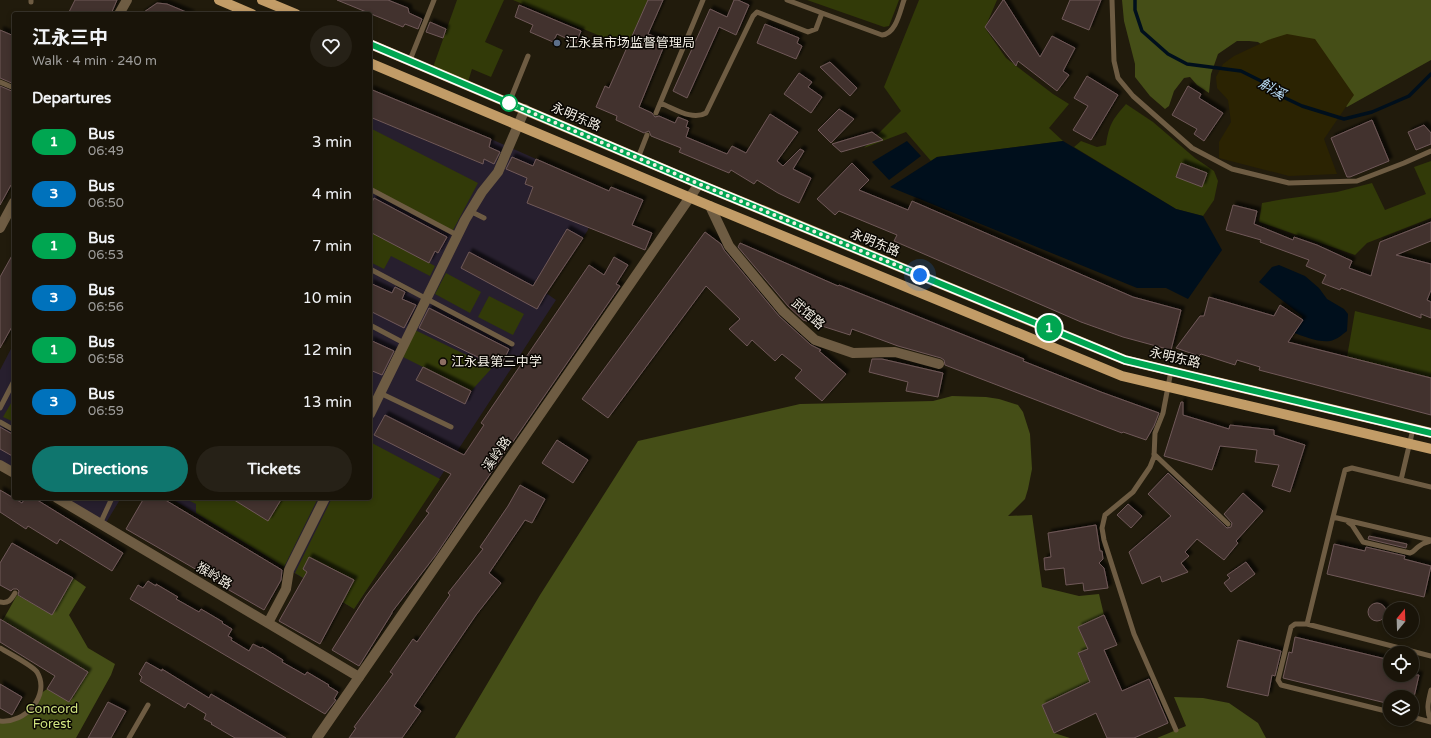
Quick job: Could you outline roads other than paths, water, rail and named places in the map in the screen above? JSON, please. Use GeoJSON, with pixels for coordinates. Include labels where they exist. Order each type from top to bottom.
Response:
{"type":"FeatureCollection","features":[{"type":"Feature","properties":{"kind":"main road"},"geometry":{"type":"LineString","coordinates":[[219,0],[247,12]]}},
{"type":"Feature","properties":{"kind":"main road"},"geometry":{"type":"LineString","coordinates":[[262,0],[291,12]]}},
{"type":"Feature","properties":{"kind":"main road","name":"永明东路"},"geometry":{"type":"LineString","coordinates":[[372,45],[699,184],[1125,360],[1431,433]]}},
{"type":"Feature","properties":{"kind":"main road"},"geometry":{"type":"LineString","coordinates":[[372,65],[1122,376],[1431,449]]}},
{"type":"Feature","properties":{"kind":"street"},"geometry":{"type":"LineString","coordinates":[[120,12],[127,0]]}},
{"type":"Feature","properties":{"kind":"street"},"geometry":{"type":"LineString","coordinates":[[372,404],[380,393],[457,235],[470,212],[498,172],[524,109]]}},
{"type":"Feature","properties":{"kind":"street","name":"溪岭路"},"geometry":{"type":"LineString","coordinates":[[317,738],[699,184]]}},
{"type":"Feature","properties":{"kind":"street"},"geometry":{"type":"LineString","coordinates":[[0,228],[12,206]]}},
{"type":"Feature","properties":{"kind":"street","name":"武馆路"},"geometry":{"type":"LineString","coordinates":[[710,206],[729,246],[783,310],[815,340],[853,353],[895,352],[939,364]]}},
{"type":"Feature","properties":{"kind":"street"},"geometry":{"type":"LineString","coordinates":[[0,465],[12,472]]}},
{"type":"Feature","properties":{"kind":"street","name":"猴岭路"},"geometry":{"type":"LineString","coordinates":[[59,500],[359,677]]}},
{"type":"Feature","properties":{"kind":"street"},"geometry":{"type":"LineString","coordinates":[[268,623],[286,589],[290,570],[324,500]]}},
{"type":"Feature","properties":{"kind":"lane"},"geometry":{"type":"LineString","coordinates":[[410,60],[434,0]]}},
{"type":"Feature","properties":{"kind":"lane"},"geometry":{"type":"LineString","coordinates":[[656,113],[703,0]]}},
{"type":"Feature","properties":{"kind":"lane"},"geometry":{"type":"LineString","coordinates":[[787,0],[882,35],[886,35],[893,30],[904,0]]}},
{"type":"Feature","properties":{"kind":"lane"},"geometry":{"type":"LineString","coordinates":[[1112,0],[1114,61],[1118,78],[1133,96],[1192,148],[1232,169],[1289,183],[1357,181],[1404,164],[1431,151]]}},
{"type":"Feature","properties":{"kind":"lane"},"geometry":{"type":"LineString","coordinates":[[660,103],[687,114],[697,116],[706,113],[754,13],[757,12],[808,32],[816,30],[822,13]]}},
{"type":"Feature","properties":{"kind":"lane"},"geometry":{"type":"LineString","coordinates":[[509,103],[528,56]]}},
{"type":"Feature","properties":{"kind":"lane"},"geometry":{"type":"LineString","coordinates":[[0,82],[12,87]]}},
{"type":"Feature","properties":{"kind":"lane"},"geometry":{"type":"LineString","coordinates":[[638,158],[647,135]]}},
{"type":"Feature","properties":{"kind":"lane"},"geometry":{"type":"LineString","coordinates":[[372,191],[457,235]]}},
{"type":"Feature","properties":{"kind":"lane"},"geometry":{"type":"LineString","coordinates":[[470,212],[484,218]]}},
{"type":"Feature","properties":{"kind":"lane"},"geometry":{"type":"LineString","coordinates":[[372,270],[512,344]]}},
{"type":"Feature","properties":{"kind":"lane"},"geometry":{"type":"LineString","coordinates":[[372,326],[404,343]]}},
{"type":"Feature","properties":{"kind":"lane"},"geometry":{"type":"LineString","coordinates":[[1171,371],[1156,433],[1154,454],[1150,467],[1133,492],[1105,515],[1102,528],[1104,540],[1134,634],[1176,730]]}},
{"type":"Feature","properties":{"kind":"lane"},"geometry":{"type":"LineString","coordinates":[[0,408],[12,385]]}},
{"type":"Feature","properties":{"kind":"lane"},"geometry":{"type":"LineString","coordinates":[[380,393],[451,427]]}},
{"type":"Feature","properties":{"kind":"lane"},"geometry":{"type":"LineString","coordinates":[[0,422],[12,429]]}},
{"type":"Feature","properties":{"kind":"lane"},"geometry":{"type":"LineString","coordinates":[[1401,480],[1413,429]]}},
{"type":"Feature","properties":{"kind":"lane"},"geometry":{"type":"LineString","coordinates":[[1154,454],[1228,524]]}},
{"type":"Feature","properties":{"kind":"lane"},"geometry":{"type":"LineString","coordinates":[[1307,624],[1345,470],[1352,468],[1431,487]]}},
{"type":"Feature","properties":{"kind":"lane"},"geometry":{"type":"LineString","coordinates":[[100,524],[111,500]]}},
{"type":"Feature","properties":{"kind":"lane"},"geometry":{"type":"LineString","coordinates":[[1333,517],[1431,541]]}},
{"type":"Feature","properties":{"kind":"lane"},"geometry":{"type":"LineString","coordinates":[[1344,520],[1352,525],[1359,537],[1367,544],[1413,553],[1418,547],[1431,541]]}},
{"type":"Feature","properties":{"kind":"lane"},"geometry":{"type":"LineString","coordinates":[[0,602],[5,603],[11,600],[15,593]]}},
{"type":"Feature","properties":{"kind":"lane"},"geometry":{"type":"LineString","coordinates":[[1383,710],[1281,685],[1278,680],[1291,627],[1295,624],[1307,624],[1431,656]]}},
{"type":"Feature","properties":{"kind":"lane"},"geometry":{"type":"LineString","coordinates":[[0,648],[36,670],[40,679],[40,694],[33,708],[22,717],[5,722],[0,721]]}},
{"type":"Feature","properties":{"kind":"lane"},"geometry":{"type":"LineString","coordinates":[[1431,690],[1428,704],[1428,714],[1431,722]]}},
{"type":"Feature","properties":{"kind":"lane"},"geometry":{"type":"LineString","coordinates":[[130,738],[148,705]]}},
{"type":"Feature","properties":{"kind":"lane"},"geometry":{"type":"LineString","coordinates":[[1419,719],[1431,722]]}},
{"type":"Feature","properties":{"kind":"water"},"geometry":{"type":"Polygon","coordinates":[[[907,141],[921,156],[889,180],[872,162],[907,141]]]}},
{"type":"Feature","properties":{"kind":"water"},"geometry":{"type":"Polygon","coordinates":[[[1063,141],[1176,209],[1203,216],[1222,250],[1188,299],[1166,288],[1137,288],[890,187],[937,157],[1063,141]]]}},
{"type":"Feature","properties":{"kind":"water"},"geometry":{"type":"Polygon","coordinates":[[[1279,265],[1305,276],[1319,288],[1327,299],[1344,309],[1348,314],[1347,331],[1330,341],[1312,339],[1294,333],[1303,320],[1302,316],[1259,282],[1272,267],[1279,265]]]}},
{"type":"Feature","properties":{"kind":"waterway","name":"斛溪"},"geometry":{"type":"LineString","coordinates":[[1135,0],[1135,10],[1142,31],[1168,54],[1187,64],[1241,71],[1261,81],[1283,97],[1302,106],[1344,119],[1372,112],[1409,96],[1431,74]]}},
{"type":"Feature","properties":{"kind":"place","name":"江永县市场监督管理局"},"geometry":{"type":"Point","coordinates":[557,43]}},
{"type":"Feature","properties":{"kind":"place","name":"江永县第三中学"},"geometry":{"type":"Point","coordinates":[443,362]}},
{"type":"Feature","properties":{"kind":"park label","name":"Concord Forest"},"geometry":{"type":"Point","coordinates":[52,716]}}]}
